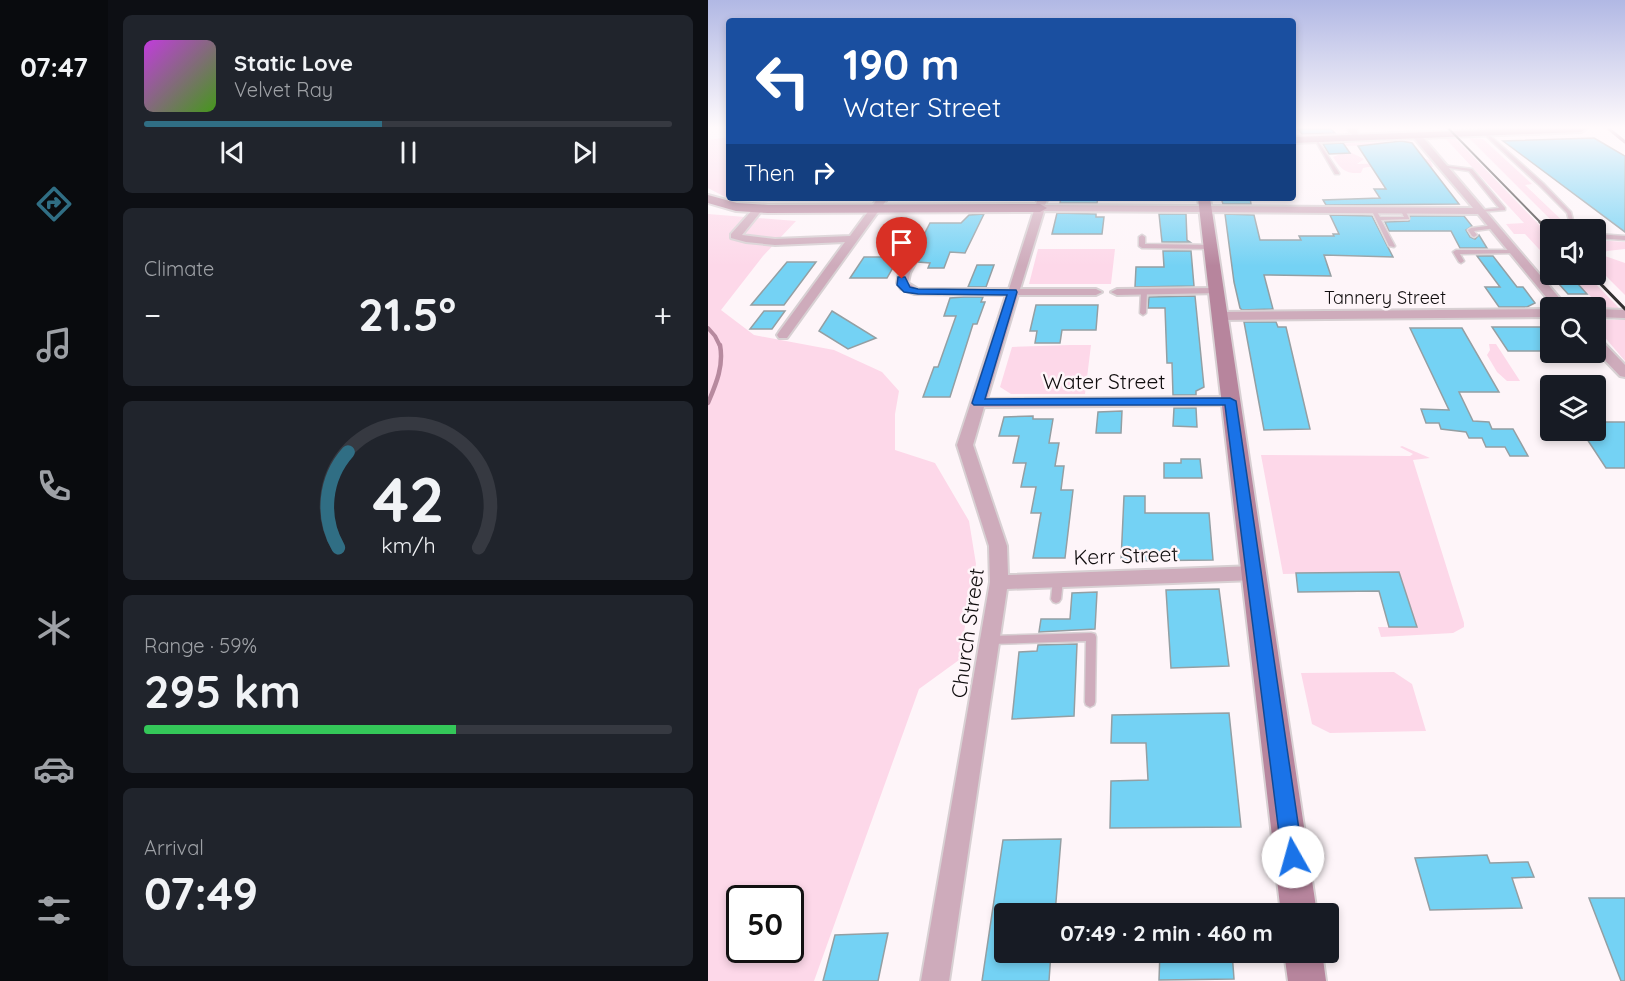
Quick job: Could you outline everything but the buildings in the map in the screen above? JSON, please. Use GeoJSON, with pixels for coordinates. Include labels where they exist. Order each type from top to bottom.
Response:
{"type":"FeatureCollection","features":[{"type":"Feature","properties":{"kind":"street"},"geometry":{"type":"LineString","coordinates":[[1450,175],[1553,297]]}},
{"type":"Feature","properties":{"kind":"street"},"geometry":{"type":"LineString","coordinates":[[708,199],[736,207],[758,209],[874,209],[1042,203],[1205,205],[1376,215],[1403,211],[1481,211]]}},
{"type":"Feature","properties":{"kind":"street"},"geometry":{"type":"LineString","coordinates":[[783,335],[880,201]]}},
{"type":"Feature","properties":{"kind":"street","name":"Church Street"},"geometry":{"type":"LineString","coordinates":[[935,981],[999,582],[998,546],[965,445],[1042,203]]}},
{"type":"Feature","properties":{"kind":"street"},"geometry":{"type":"LineString","coordinates":[[1205,205],[1298,903]]}},
{"type":"Feature","properties":{"kind":"street"},"geometry":{"type":"LineString","coordinates":[[758,209],[735,236],[762,240],[851,239]]}},
{"type":"Feature","properties":{"kind":"street"},"geometry":{"type":"LineString","coordinates":[[914,255],[902,279],[902,285],[907,290],[918,292],[1096,292]]}},
{"type":"Feature","properties":{"kind":"street"},"geometry":{"type":"LineString","coordinates":[[1117,292],[1217,291]]}},
{"type":"Feature","properties":{"kind":"street","name":"Tannery Street"},"geometry":{"type":"LineString","coordinates":[[1220,316],[1540,314]]}},
{"type":"Feature","properties":{"kind":"street"},"geometry":{"type":"LineString","coordinates":[[1606,314],[1625,314]]}},
{"type":"Feature","properties":{"kind":"street"},"geometry":{"type":"LineString","coordinates":[[1606,353],[1625,373]]}},
{"type":"Feature","properties":{"kind":"street","name":"Water Street"},"geometry":{"type":"LineString","coordinates":[[978,403],[1230,401]]}},
{"type":"Feature","properties":{"kind":"street","name":"Kerr Street"},"geometry":{"type":"LineString","coordinates":[[999,582],[1255,573]]}},
{"type":"Feature","properties":{"kind":"street"},"geometry":{"type":"LineString","coordinates":[[1305,963],[1307,981]]}},
{"type":"Feature","properties":{"kind":"lane"},"geometry":{"type":"LineString","coordinates":[[1474,175],[1503,208],[1481,211]]}},
{"type":"Feature","properties":{"kind":"lane"},"geometry":{"type":"LineString","coordinates":[[1531,175],[1569,213],[1571,219]]}},
{"type":"Feature","properties":{"kind":"lane"},"geometry":{"type":"LineString","coordinates":[[1376,215],[1392,246]]}},
{"type":"Feature","properties":{"kind":"lane"},"geometry":{"type":"LineString","coordinates":[[1474,234],[1471,230],[1494,227]]}},
{"type":"Feature","properties":{"kind":"lane"},"geometry":{"type":"LineString","coordinates":[[1142,237],[1142,246],[1211,247]]}},
{"type":"Feature","properties":{"kind":"lane"},"geometry":{"type":"LineString","coordinates":[[1606,237],[1625,238]]}},
{"type":"Feature","properties":{"kind":"lane"},"geometry":{"type":"LineString","coordinates":[[1461,261],[1456,252],[1515,252]]}},
{"type":"Feature","properties":{"kind":"lane"},"geometry":{"type":"LineString","coordinates":[[1143,313],[1144,292]]}},
{"type":"Feature","properties":{"kind":"lane"},"geometry":{"type":"LineString","coordinates":[[1056,600],[1058,580]]}},
{"type":"Feature","properties":{"kind":"lane"},"geometry":{"type":"LineString","coordinates":[[990,640],[1091,637],[1090,702]]}},
{"type":"Feature","properties":{"kind":"shaded area"},"geometry":{"type":"Polygon","coordinates":[[[708,175],[726,175],[726,197],[708,188],[708,175]]]}},
{"type":"Feature","properties":{"kind":"shaded area"},"geometry":{"type":"Polygon","coordinates":[[[1479,175],[1491,175],[1540,226],[1540,250],[1525,234],[1514,234],[1506,224],[1524,223],[1479,175]]]}},
{"type":"Feature","properties":{"kind":"shaded area"},"geometry":{"type":"Polygon","coordinates":[[[1506,175],[1522,175],[1532,184],[1525,185],[1561,219],[1550,219],[1506,175]]]}},
{"type":"Feature","properties":{"kind":"shaded area"},"geometry":{"type":"Polygon","coordinates":[[[708,214],[796,221],[763,256],[721,310],[754,335],[834,350],[882,372],[899,391],[895,414],[895,450],[935,463],[969,521],[976,564],[959,660],[919,689],[814,981],[708,981],[708,214]]]}},
{"type":"Feature","properties":{"kind":"shaded area"},"geometry":{"type":"Polygon","coordinates":[[[1606,241],[1625,242],[1625,249],[1607,251],[1606,241]]]}},
{"type":"Feature","properties":{"kind":"shaded area"},"geometry":{"type":"Polygon","coordinates":[[[1038,249],[1115,249],[1111,284],[1029,284],[1038,249]]]}},
{"type":"Feature","properties":{"kind":"shaded area"},"geometry":{"type":"Polygon","coordinates":[[[1606,256],[1625,263],[1625,295],[1606,276],[1606,256]]]}},
{"type":"Feature","properties":{"kind":"shaded area"},"geometry":{"type":"Polygon","coordinates":[[[1580,285],[1597,285],[1619,308],[1606,308],[1606,297],[1591,297],[1580,285]]]}},
{"type":"Feature","properties":{"kind":"shaded area"},"geometry":{"type":"Polygon","coordinates":[[[1606,320],[1625,320],[1625,361],[1606,339],[1606,320]]]}},
{"type":"Feature","properties":{"kind":"shaded area"},"geometry":{"type":"Polygon","coordinates":[[[1489,344],[1496,344],[1520,381],[1507,381],[1497,372],[1487,355],[1490,350],[1489,344]]]}},
{"type":"Feature","properties":{"kind":"shaded area"},"geometry":{"type":"Polygon","coordinates":[[[1091,345],[1085,394],[1011,394],[1000,387],[1012,347],[1091,345]]]}},
{"type":"Feature","properties":{"kind":"shaded area"},"geometry":{"type":"Polygon","coordinates":[[[1400,447],[1430,458],[1413,460],[1464,623],[1464,627],[1453,633],[1381,637],[1378,627],[1416,627],[1399,572],[1283,574],[1261,455],[1410,456],[1413,454],[1400,447]]]}},
{"type":"Feature","properties":{"kind":"shaded area"},"geometry":{"type":"Polygon","coordinates":[[[1394,672],[1412,684],[1426,731],[1330,733],[1312,724],[1301,673],[1394,672]]]}},
{"type":"Feature","properties":{"kind":"waterway"},"geometry":{"type":"LineString","coordinates":[[708,328],[720,346]]}},
{"type":"Feature","properties":{"kind":"waterway"},"geometry":{"type":"LineString","coordinates":[[708,403],[720,368],[720,345]]}},
{"type":"Feature","properties":{"kind":"railway"},"geometry":{"type":"LineString","coordinates":[[1494,175],[1540,222]]}},
{"type":"Feature","properties":{"kind":"railway"},"geometry":{"type":"LineString","coordinates":[[1602,285],[1625,309]]}},
{"type":"Feature","properties":{"kind":"route"},"geometry":{"type":"LineString","coordinates":[[902,279],[902,285],[907,290],[918,292],[1012,292],[978,403],[1230,401],[1293,857]]}}]}
